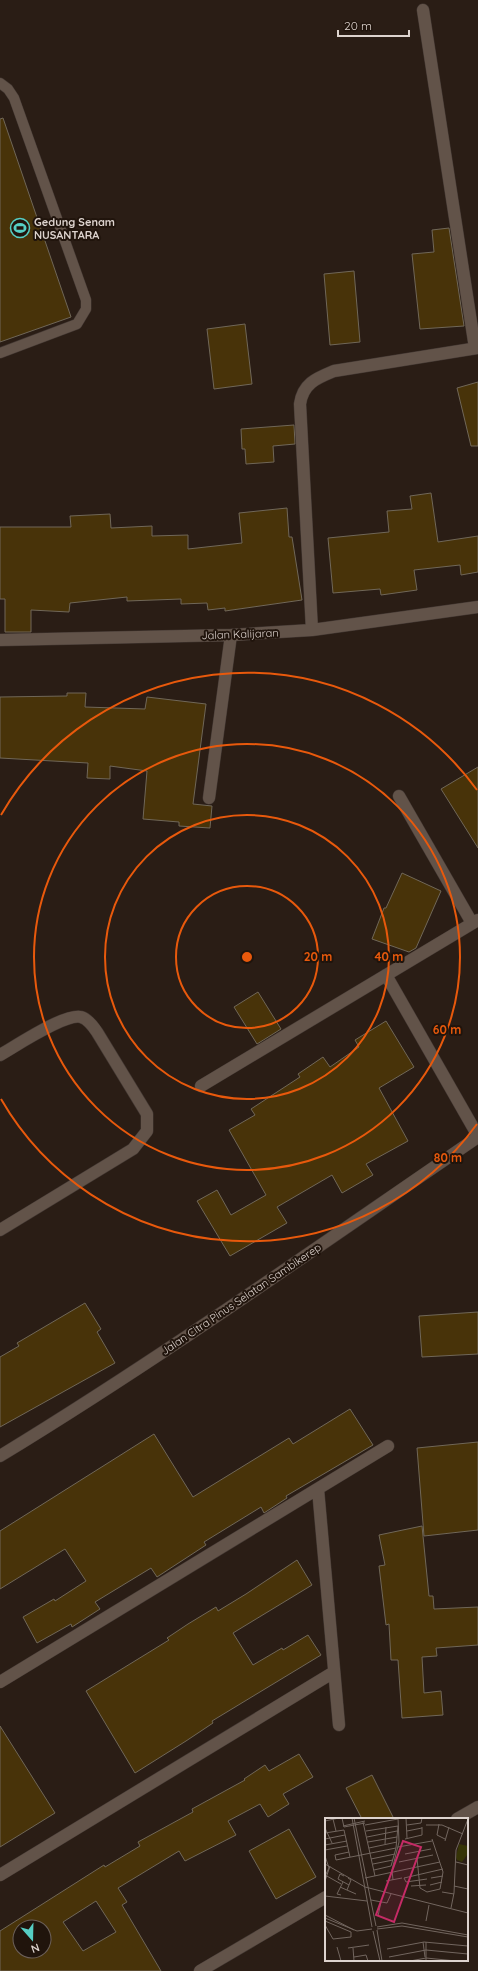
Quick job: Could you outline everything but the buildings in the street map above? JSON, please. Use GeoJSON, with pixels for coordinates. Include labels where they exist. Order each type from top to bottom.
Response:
{"type":"FeatureCollection","features":[{"type":"Feature","properties":{"kind":"street"},"geometry":{"type":"LineString","coordinates":[[312,630],[300,404],[301,394],[316,378],[334,371],[477,348],[423,10]]}},
{"type":"Feature","properties":{"kind":"street","name":"Jalan Kalijaran"},"geometry":{"type":"LineString","coordinates":[[0,640],[232,635],[312,630],[478,607]]}},
{"type":"Feature","properties":{"kind":"street"},"geometry":{"type":"LineString","coordinates":[[208,798],[232,635]]}},
{"type":"Feature","properties":{"kind":"street"},"geometry":{"type":"LineString","coordinates":[[201,1086],[475,921],[399,796]]}},
{"type":"Feature","properties":{"kind":"street"},"geometry":{"type":"LineString","coordinates":[[386,975],[478,1136]]}},
{"type":"Feature","properties":{"kind":"street"},"geometry":{"type":"LineString","coordinates":[[0,1055],[67,1018],[83,1018],[90,1023],[97,1032],[147,1114],[147,1131],[133,1149],[0,1230]]}},
{"type":"Feature","properties":{"kind":"street","name":"Jalan Citra Pinus Selatan Sambikerep"},"geometry":{"type":"LineString","coordinates":[[0,1456],[70,1414],[188,1336],[478,1136]]}},
{"type":"Feature","properties":{"kind":"street"},"geometry":{"type":"LineString","coordinates":[[2,1676],[388,1446]]}},
{"type":"Feature","properties":{"kind":"street"},"geometry":{"type":"LineString","coordinates":[[318,1489],[339,1725]]}},
{"type":"Feature","properties":{"kind":"street"},"geometry":{"type":"LineString","coordinates":[[0,1875],[334,1672]]}},
{"type":"Feature","properties":{"kind":"street"},"geometry":{"type":"LineString","coordinates":[[459,1818],[478,1807]]}},
{"type":"Feature","properties":{"kind":"street"},"geometry":{"type":"LineString","coordinates":[[200,1971],[325,1898]]}},
{"type":"Feature","properties":{"kind":"lane"},"geometry":{"type":"LineString","coordinates":[[0,83],[8,89],[14,98],[86,300],[86,309],[77,324],[0,353]]}},
{"type":"Feature","properties":{"kind":"place","name":"Gedung Senam NUSANTARA"},"geometry":{"type":"Point","coordinates":[20,228]}}]}
